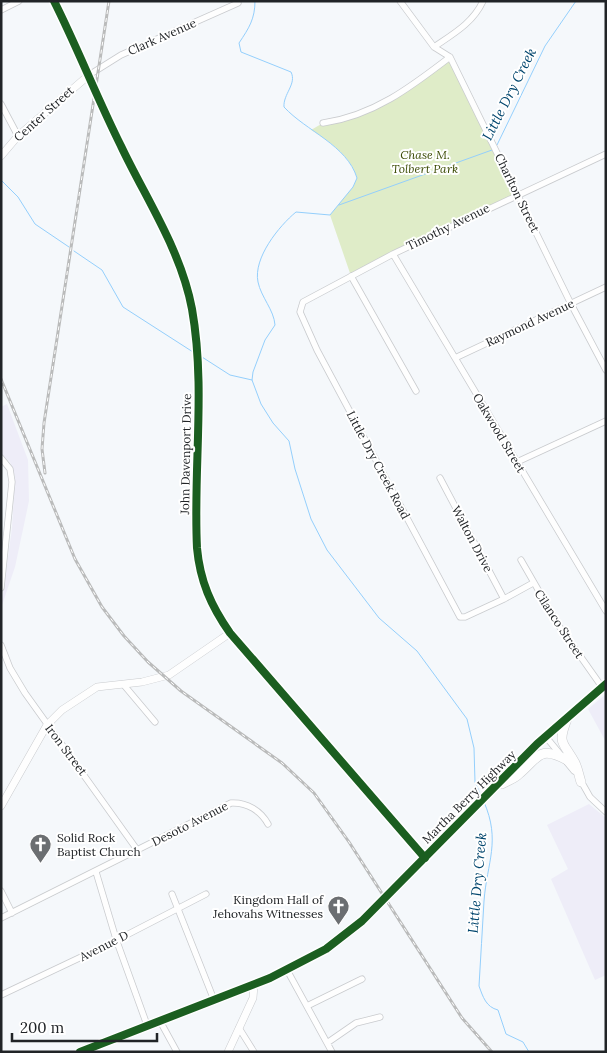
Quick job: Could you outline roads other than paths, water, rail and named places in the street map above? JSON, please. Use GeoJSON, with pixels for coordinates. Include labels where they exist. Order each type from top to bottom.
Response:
{"type":"FeatureCollection","features":[{"type":"Feature","properties":{"kind":"main road","name":"Martha Berry Highway"},"geometry":{"type":"LineString","coordinates":[[80,1052],[94,1049],[147,1025],[254,985],[326,949],[362,921],[465,819],[488,792],[505,780],[546,737],[604,685]]}},
{"type":"Feature","properties":{"kind":"main road"},"geometry":{"type":"LineString","coordinates":[[569,716],[561,735],[562,743],[575,762],[581,782]]}},
{"type":"Feature","properties":{"kind":"main road"},"geometry":{"type":"LineString","coordinates":[[505,780],[518,775],[539,754],[554,754],[567,760]]}},
{"type":"Feature","properties":{"kind":"street"},"geometry":{"type":"LineString","coordinates":[[1,10],[19,1]]}},
{"type":"Feature","properties":{"kind":"street","name":"John Davenport Drive"},"geometry":{"type":"LineString","coordinates":[[54,1],[122,148],[173,251],[188,293],[198,357],[198,558],[210,602],[230,633],[425,858]]}},
{"type":"Feature","properties":{"kind":"street"},"geometry":{"type":"LineString","coordinates":[[323,123],[353,117],[395,98],[450,57],[434,47],[400,1]]}},
{"type":"Feature","properties":{"kind":"street"},"geometry":{"type":"LineString","coordinates":[[434,47],[464,27],[478,12],[483,1]]}},
{"type":"Feature","properties":{"kind":"street","name":"Clark Avenue"},"geometry":{"type":"LineString","coordinates":[[89,75],[121,56],[238,3]]}},
{"type":"Feature","properties":{"kind":"street","name":"Charlton Street"},"geometry":{"type":"LineString","coordinates":[[450,57],[571,304],[606,370]]}},
{"type":"Feature","properties":{"kind":"street","name":"Center Street"},"geometry":{"type":"LineString","coordinates":[[1,156],[18,136],[89,75]]}},
{"type":"Feature","properties":{"kind":"street"},"geometry":{"type":"LineString","coordinates":[[1,104],[18,136]]}},
{"type":"Feature","properties":{"kind":"street","name":"Timothy Avenue"},"geometry":{"type":"LineString","coordinates":[[300,312],[303,302],[393,254],[606,154]]}},
{"type":"Feature","properties":{"kind":"street","name":"Oakwood Street"},"geometry":{"type":"LineString","coordinates":[[393,254],[606,611]]}},
{"type":"Feature","properties":{"kind":"street"},"geometry":{"type":"LineString","coordinates":[[351,276],[416,391]]}},
{"type":"Feature","properties":{"kind":"street","name":"Raymond Avenue"},"geometry":{"type":"LineString","coordinates":[[455,358],[606,286]]}},
{"type":"Feature","properties":{"kind":"street","name":"Little Dry Creek Road"},"geometry":{"type":"LineString","coordinates":[[300,312],[317,350],[460,617],[465,617],[504,599]]}},
{"type":"Feature","properties":{"kind":"street"},"geometry":{"type":"LineString","coordinates":[[517,462],[606,421]]}},
{"type":"Feature","properties":{"kind":"street"},"geometry":{"type":"LineString","coordinates":[[1,458],[10,469],[12,482],[1,588]]}},
{"type":"Feature","properties":{"kind":"street","name":"Walton Drive"},"geometry":{"type":"LineString","coordinates":[[440,478],[504,599]]}},
{"type":"Feature","properties":{"kind":"street","name":"Cilanco Street"},"geometry":{"type":"LineString","coordinates":[[520,560],[559,626],[604,685]]}},
{"type":"Feature","properties":{"kind":"street"},"geometry":{"type":"LineString","coordinates":[[504,599],[532,583]]}},
{"type":"Feature","properties":{"kind":"street"},"geometry":{"type":"LineString","coordinates":[[1,806],[47,725],[90,689],[104,685],[156,680],[176,672],[230,633]]}},
{"type":"Feature","properties":{"kind":"street","name":"Iron Street"},"geometry":{"type":"LineString","coordinates":[[1,645],[16,678],[47,725],[96,790],[138,851]]}},
{"type":"Feature","properties":{"kind":"street"},"geometry":{"type":"LineString","coordinates":[[124,684],[155,722]]}},
{"type":"Feature","properties":{"kind":"street"},"geometry":{"type":"LineString","coordinates":[[546,737],[567,760],[590,797],[606,812]]}},
{"type":"Feature","properties":{"kind":"street","name":"Desoto Avenue"},"geometry":{"type":"LineString","coordinates":[[1,918],[231,803],[248,806],[259,811],[268,824]]}},
{"type":"Feature","properties":{"kind":"street"},"geometry":{"type":"LineString","coordinates":[[96,872],[116,939],[147,1025]]}},
{"type":"Feature","properties":{"kind":"street"},"geometry":{"type":"LineString","coordinates":[[1,891],[12,913]]}},
{"type":"Feature","properties":{"kind":"street"},"geometry":{"type":"LineString","coordinates":[[172,894],[214,1000]]}},
{"type":"Feature","properties":{"kind":"street","name":"Avenue D"},"geometry":{"type":"LineString","coordinates":[[1,995],[206,894]]}},
{"type":"Feature","properties":{"kind":"street"},"geometry":{"type":"LineString","coordinates":[[287,970],[332,1052]]}},
{"type":"Feature","properties":{"kind":"street"},"geometry":{"type":"LineString","coordinates":[[307,1006],[362,979]]}},
{"type":"Feature","properties":{"kind":"street"},"geometry":{"type":"LineString","coordinates":[[228,1052],[253,998],[254,985]]}},
{"type":"Feature","properties":{"kind":"street"},"geometry":{"type":"LineString","coordinates":[[327,1043],[356,1023],[380,1017]]}},
{"type":"Feature","properties":{"kind":"street"},"geometry":{"type":"LineString","coordinates":[[160,1021],[177,1052]]}},
{"type":"Feature","properties":{"kind":"street"},"geometry":{"type":"LineString","coordinates":[[239,1028],[254,1052]]}},
{"type":"Feature","properties":{"kind":"waterway","name":"Little Dry Creek"},"geometry":{"type":"LineString","coordinates":[[255,1],[251,23],[239,43],[241,52],[291,72],[292,81],[284,107],[293,116],[335,147],[352,166],[357,178],[353,187],[330,215],[296,212],[282,225],[263,253],[259,263],[258,282],[275,325],[265,340],[253,372],[252,380],[261,404],[273,423],[289,441],[295,469],[311,519],[327,550],[379,618],[417,651],[467,719],[474,748],[475,782],[481,796]]}},
{"type":"Feature","properties":{"kind":"waterway","name":"Little Dry Creek"},"geometry":{"type":"LineString","coordinates":[[497,145],[545,46],[576,1]]}},
{"type":"Feature","properties":{"kind":"waterway","name":"Little Dry Creek"},"geometry":{"type":"LineString","coordinates":[[339,205],[492,150]]}},
{"type":"Feature","properties":{"kind":"waterway"},"geometry":{"type":"LineString","coordinates":[[1,180],[18,197],[35,224],[69,247]]}},
{"type":"Feature","properties":{"kind":"waterway"},"geometry":{"type":"LineString","coordinates":[[74,251],[102,270],[123,307],[193,352]]}},
{"type":"Feature","properties":{"kind":"waterway"},"geometry":{"type":"LineString","coordinates":[[202,357],[230,375],[252,380]]}},
{"type":"Feature","properties":{"kind":"waterway","name":"Little Dry Creek"},"geometry":{"type":"LineString","coordinates":[[484,802],[492,828],[492,852],[484,901],[479,986],[488,1004],[498,1010],[506,1034],[523,1042],[529,1052]]}},
{"type":"Feature","properties":{"kind":"railway"},"geometry":{"type":"LineString","coordinates":[[45,473],[42,449],[44,423],[109,1]]}},
{"type":"Feature","properties":{"kind":"railway"},"geometry":{"type":"LineString","coordinates":[[1,379],[75,559],[102,607],[124,636],[148,662],[181,691],[282,763],[314,793],[349,842],[462,1018],[492,1052]]}},
{"type":"Feature","properties":{"kind":"place","name":"Solid Rock Baptist Church"},"geometry":{"type":"Point","coordinates":[41,864]}},
{"type":"Feature","properties":{"kind":"place","name":"Kingdom Hall of Jehovahs Witnesses"},"geometry":{"type":"Point","coordinates":[339,926]}},
{"type":"Feature","properties":{"kind":"park label","name":"Chase M. Tolbert Park"},"geometry":{"type":"Point","coordinates":[425,162]}}]}
